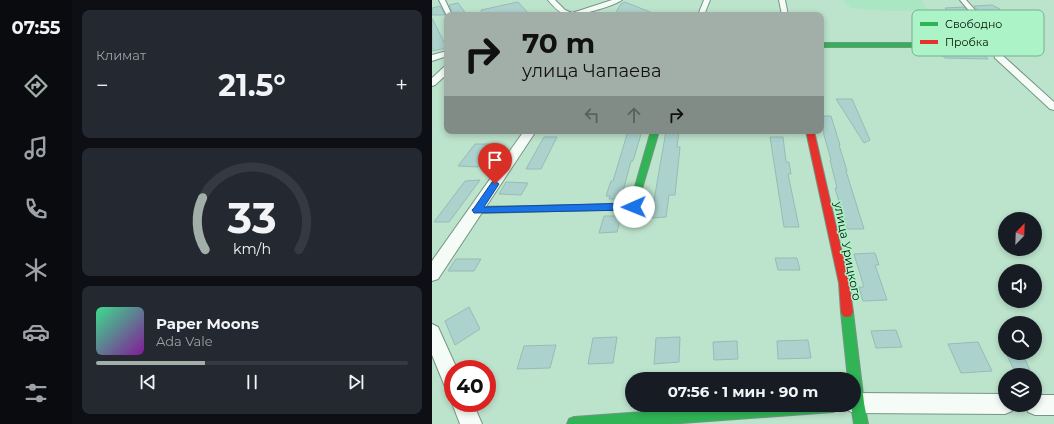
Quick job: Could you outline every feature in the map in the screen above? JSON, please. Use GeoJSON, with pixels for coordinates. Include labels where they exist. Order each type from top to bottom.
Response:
{"type":"FeatureCollection","features":[{"type":"Feature","properties":{"kind":"street"},"geometry":{"type":"LineString","coordinates":[[442,0],[448,12]]}},
{"type":"Feature","properties":{"kind":"street"},"geometry":{"type":"LineString","coordinates":[[551,0],[565,12]]}},
{"type":"Feature","properties":{"kind":"street"},"geometry":{"type":"LineString","coordinates":[[581,12],[619,0]]}},
{"type":"Feature","properties":{"kind":"street"},"geometry":{"type":"LineString","coordinates":[[702,12],[707,0]]}},
{"type":"Feature","properties":{"kind":"street"},"geometry":{"type":"LineString","coordinates":[[782,0],[784,12]]}},
{"type":"Feature","properties":{"kind":"street"},"geometry":{"type":"LineString","coordinates":[[963,0],[972,10]]}},
{"type":"Feature","properties":{"kind":"street"},"geometry":{"type":"LineString","coordinates":[[824,45],[912,45]]}},
{"type":"Feature","properties":{"kind":"street"},"geometry":{"type":"LineString","coordinates":[[432,58],[444,54]]}},
{"type":"Feature","properties":{"kind":"street"},"geometry":{"type":"LineString","coordinates":[[998,56],[1054,107]]}},
{"type":"Feature","properties":{"kind":"street"},"geometry":{"type":"LineString","coordinates":[[432,83],[444,72]]}},
{"type":"Feature","properties":{"kind":"street"},"geometry":{"type":"LineString","coordinates":[[432,274],[528,134]]}},
{"type":"Feature","properties":{"kind":"street"},"geometry":{"type":"LineString","coordinates":[[477,210],[634,207],[654,134]]}},
{"type":"Feature","properties":{"kind":"street","name":"улица Урицкого"},"geometry":{"type":"LineString","coordinates":[[811,134],[844,283],[852,372]]}},
{"type":"Feature","properties":{"kind":"street"},"geometry":{"type":"LineString","coordinates":[[432,336],[444,362]]}},
{"type":"Feature","properties":{"kind":"street"},"geometry":{"type":"LineString","coordinates":[[861,403],[998,404]]}},
{"type":"Feature","properties":{"kind":"street"},"geometry":{"type":"LineString","coordinates":[[1042,404],[1054,405]]}},
{"type":"Feature","properties":{"kind":"street"},"geometry":{"type":"LineString","coordinates":[[466,412],[471,424]]}},
{"type":"Feature","properties":{"kind":"street"},"geometry":{"type":"LineString","coordinates":[[574,424],[738,412]]}},
{"type":"Feature","properties":{"kind":"street","name":"улица Урицкого"},"geometry":{"type":"LineString","coordinates":[[858,412],[861,424]]}},
{"type":"Feature","properties":{"kind":"shaded area"},"geometry":{"type":"Polygon","coordinates":[[[843,0],[921,0],[927,10],[895,11],[851,8],[843,0]]]}},
{"type":"Feature","properties":{"kind":"building"},"geometry":{"type":"Polygon","coordinates":[[[518,2],[527,12],[481,12],[481,10],[518,2]]]}},
{"type":"Feature","properties":{"kind":"building"},"geometry":{"type":"Polygon","coordinates":[[[625,2],[650,12],[616,12],[621,4],[625,2]]]}},
{"type":"Feature","properties":{"kind":"building"},"geometry":{"type":"Polygon","coordinates":[[[458,3],[465,12],[452,12],[449,5],[458,3]]]}},
{"type":"Feature","properties":{"kind":"building"},"geometry":{"type":"Polygon","coordinates":[[[992,5],[1000,9],[978,10],[974,6],[992,5]]]}},
{"type":"Feature","properties":{"kind":"building"},"geometry":{"type":"Polygon","coordinates":[[[440,6],[444,15],[432,15],[432,8],[440,6]]]}},
{"type":"Feature","properties":{"kind":"building"},"geometry":{"type":"Polygon","coordinates":[[[964,7],[967,10],[947,10],[945,8],[964,7]]]}},
{"type":"Feature","properties":{"kind":"building"},"geometry":{"type":"Polygon","coordinates":[[[432,18],[444,42],[444,49],[432,51],[432,18]]]}},
{"type":"Feature","properties":{"kind":"building"},"geometry":{"type":"Polygon","coordinates":[[[943,56],[985,56],[988,59],[945,58],[943,56]]]}},
{"type":"Feature","properties":{"kind":"building"},"geometry":{"type":"Polygon","coordinates":[[[836,99],[852,99],[870,140],[864,143],[836,99]]]}},
{"type":"Feature","properties":{"kind":"building"},"geometry":{"type":"Polygon","coordinates":[[[824,116],[831,116],[864,229],[847,229],[835,188],[837,188],[824,135],[824,116]]]}},
{"type":"Feature","properties":{"kind":"building"},"geometry":{"type":"Polygon","coordinates":[[[627,134],[641,134],[633,161],[631,161],[621,199],[609,199],[610,196],[606,196],[611,181],[613,181],[627,134]]]}},
{"type":"Feature","properties":{"kind":"building"},"geometry":{"type":"Polygon","coordinates":[[[665,134],[679,134],[677,147],[680,147],[675,195],[669,195],[666,217],[651,218],[665,134]]]}},
{"type":"Feature","properties":{"kind":"building"},"geometry":{"type":"Polygon","coordinates":[[[544,137],[557,137],[541,169],[526,169],[544,137]]]}},
{"type":"Feature","properties":{"kind":"building"},"geometry":{"type":"Polygon","coordinates":[[[770,137],[783,137],[786,162],[789,162],[791,174],[788,174],[799,227],[784,227],[770,137]]]}},
{"type":"Feature","properties":{"kind":"building"},"geometry":{"type":"Polygon","coordinates":[[[475,144],[495,144],[478,167],[458,166],[475,144]]]}},
{"type":"Feature","properties":{"kind":"building"},"geometry":{"type":"Polygon","coordinates":[[[480,180],[449,222],[434,222],[465,181],[480,180]]]}},
{"type":"Feature","properties":{"kind":"building"},"geometry":{"type":"Polygon","coordinates":[[[506,182],[528,183],[521,195],[499,194],[506,182]]]}},
{"type":"Feature","properties":{"kind":"building"},"geometry":{"type":"Polygon","coordinates":[[[604,216],[621,216],[617,232],[599,233],[604,216]]]}},
{"type":"Feature","properties":{"kind":"building"},"geometry":{"type":"Polygon","coordinates":[[[875,253],[879,265],[875,265],[887,300],[863,301],[859,287],[864,287],[854,254],[875,253]]]}},
{"type":"Feature","properties":{"kind":"building"},"geometry":{"type":"Polygon","coordinates":[[[775,258],[797,258],[800,270],[778,270],[775,258]]]}},
{"type":"Feature","properties":{"kind":"building"},"geometry":{"type":"Polygon","coordinates":[[[456,259],[481,259],[474,271],[448,271],[456,259]]]}},
{"type":"Feature","properties":{"kind":"building"},"geometry":{"type":"Polygon","coordinates":[[[469,307],[480,329],[455,345],[445,321],[469,307]]]}},
{"type":"Feature","properties":{"kind":"building"},"geometry":{"type":"Polygon","coordinates":[[[896,330],[902,347],[876,348],[871,331],[896,330]]]}},
{"type":"Feature","properties":{"kind":"building"},"geometry":{"type":"Polygon","coordinates":[[[617,337],[613,363],[588,364],[593,338],[617,337]]]}},
{"type":"Feature","properties":{"kind":"building"},"geometry":{"type":"Polygon","coordinates":[[[680,337],[679,362],[654,364],[656,338],[680,337]]]}},
{"type":"Feature","properties":{"kind":"building"},"geometry":{"type":"Polygon","coordinates":[[[808,340],[811,358],[778,359],[777,341],[808,340]]]}},
{"type":"Feature","properties":{"kind":"building"},"geometry":{"type":"Polygon","coordinates":[[[737,341],[738,359],[714,360],[713,342],[737,341]]]}},
{"type":"Feature","properties":{"kind":"building"},"geometry":{"type":"Polygon","coordinates":[[[978,342],[992,371],[961,373],[948,344],[978,342]]]}},
{"type":"Feature","properties":{"kind":"building"},"geometry":{"type":"Polygon","coordinates":[[[556,345],[550,368],[517,369],[524,346],[556,345]]]}},
{"type":"Feature","properties":{"kind":"building"},"geometry":{"type":"Polygon","coordinates":[[[1009,360],[1025,360],[1029,368],[1013,368],[1009,360]]]}},
{"type":"Feature","properties":{"kind":"traffic: fast"},"geometry":{"type":"LineString","coordinates":[[824,45],[912,45]]}},
{"type":"Feature","properties":{"kind":"traffic: fast"},"geometry":{"type":"LineString","coordinates":[[477,210],[633,207],[654,134]]}},
{"type":"Feature","properties":{"kind":"traffic: fast"},"geometry":{"type":"LineString","coordinates":[[847,312],[857,403],[861,424]]}},
{"type":"Feature","properties":{"kind":"traffic: fast"},"geometry":{"type":"LineString","coordinates":[[574,424],[738,412]]}},
{"type":"Feature","properties":{"kind":"traffic: jam"},"geometry":{"type":"LineString","coordinates":[[811,134],[844,283],[847,312]]}},
{"type":"Feature","properties":{"kind":"route"},"geometry":{"type":"LineString","coordinates":[[495,184],[477,210],[634,207]]}}]}
